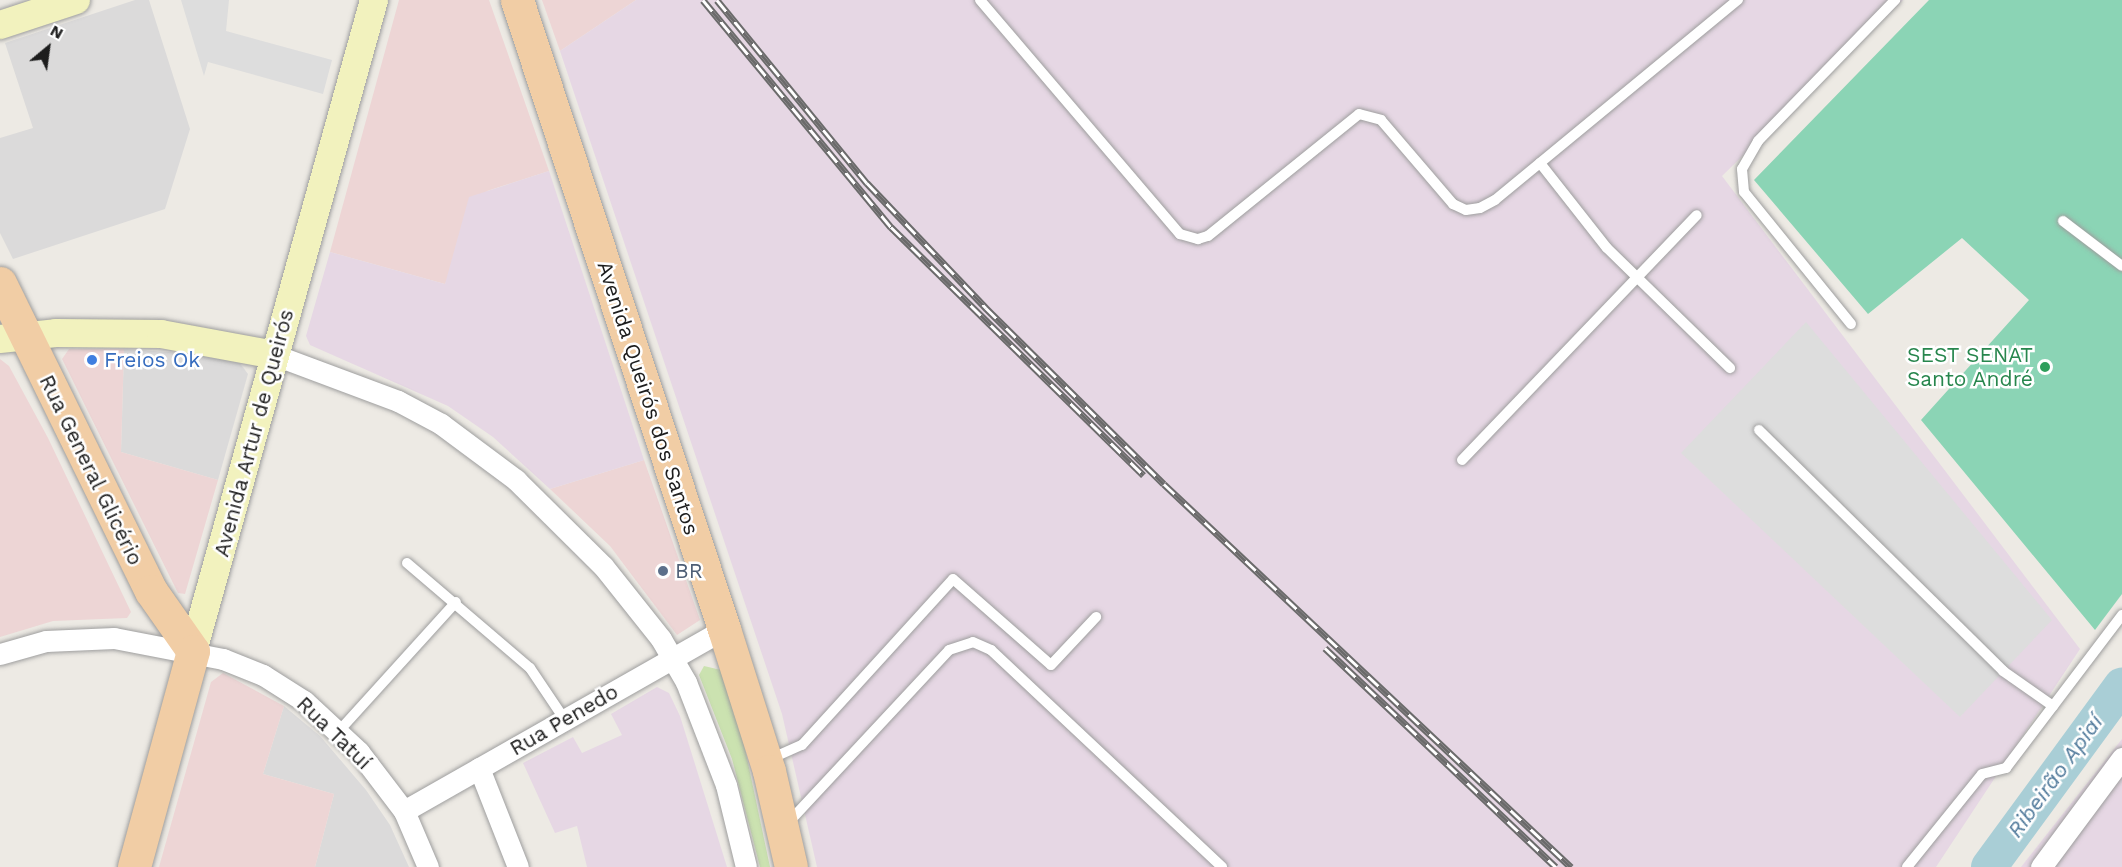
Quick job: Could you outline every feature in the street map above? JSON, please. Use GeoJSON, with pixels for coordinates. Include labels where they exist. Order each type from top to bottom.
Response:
{"type":"FeatureCollection","features":[{"type":"Feature","properties":{"kind":"main road","name":"Avenida Queirós dos Santos"},"geometry":{"type":"LineString","coordinates":[[517,0],[766,761],[791,867]]}},
{"type":"Feature","properties":{"kind":"main road","name":"Rua General Glicério"},"geometry":{"type":"LineString","coordinates":[[0,283],[13,338],[151,591],[193,651]]}},
{"type":"Feature","properties":{"kind":"main road","name":"Avenida Artur de Queirós"},"geometry":{"type":"LineString","coordinates":[[134,867],[193,651]]}},
{"type":"Feature","properties":{"kind":"street"},"geometry":{"type":"LineString","coordinates":[[0,25],[76,0]]}},
{"type":"Feature","properties":{"kind":"street","name":"Avenida Artur de Queirós"},"geometry":{"type":"LineString","coordinates":[[193,651],[374,0]]}},
{"type":"Feature","properties":{"kind":"street"},"geometry":{"type":"LineString","coordinates":[[13,338],[161,334],[275,355],[398,401],[477,449],[516,480],[603,566],[674,658],[723,777],[746,867]]}},
{"type":"Feature","properties":{"kind":"street","name":"Rua Penedo"},"geometry":{"type":"LineString","coordinates":[[404,811],[724,629]]}},
{"type":"Feature","properties":{"kind":"street","name":"Rua Tatuí"},"geometry":{"type":"LineString","coordinates":[[0,654],[46,640],[94,636],[193,651],[263,675],[304,701],[339,732],[404,811],[428,867]]}},
{"type":"Feature","properties":{"kind":"street"},"geometry":{"type":"LineString","coordinates":[[2045,865],[2122,758]]}},
{"type":"Feature","properties":{"kind":"street"},"geometry":{"type":"LineString","coordinates":[[480,768],[518,867]]}},
{"type":"Feature","properties":{"kind":"lane"},"geometry":{"type":"LineString","coordinates":[[980,0],[1180,234],[1190,239],[1208,236],[1359,114],[1381,120],[1453,204],[1466,210],[1495,200],[1737,0]]}},
{"type":"Feature","properties":{"kind":"lane"},"geometry":{"type":"LineString","coordinates":[[1851,324],[1744,192],[1742,169],[1758,141],[1895,0]]}},
{"type":"Feature","properties":{"kind":"lane"},"geometry":{"type":"LineString","coordinates":[[1540,163],[1636,280],[1730,368]]}},
{"type":"Feature","properties":{"kind":"lane"},"geometry":{"type":"LineString","coordinates":[[1462,460],[1696,215]]}},
{"type":"Feature","properties":{"kind":"lane"},"geometry":{"type":"LineString","coordinates":[[2063,221],[2122,266]]}},
{"type":"Feature","properties":{"kind":"lane"},"geometry":{"type":"LineString","coordinates":[[1759,430],[2003,671],[2053,706]]}},
{"type":"Feature","properties":{"kind":"lane"},"geometry":{"type":"LineString","coordinates":[[407,563],[456,602],[530,668],[565,720]]}},
{"type":"Feature","properties":{"kind":"lane"},"geometry":{"type":"LineString","coordinates":[[766,761],[802,745],[953,579],[1050,665],[1096,617]]}},
{"type":"Feature","properties":{"kind":"lane"},"geometry":{"type":"LineString","coordinates":[[339,732],[456,602]]}},
{"type":"Feature","properties":{"kind":"lane"},"geometry":{"type":"LineString","coordinates":[[1907,867],[1982,774],[2006,768],[2122,615]]}},
{"type":"Feature","properties":{"kind":"lane"},"geometry":{"type":"LineString","coordinates":[[783,829],[949,650],[973,642],[991,650],[1221,867]]}},
{"type":"Feature","properties":{"kind":"shaded area"},"geometry":{"type":"Polygon","coordinates":[[[135,0],[149,0],[190,129],[165,209],[13,259],[0,233],[0,138],[33,128],[5,43],[135,0]]]}},
{"type":"Feature","properties":{"kind":"shaded area"},"geometry":{"type":"Polygon","coordinates":[[[181,0],[229,0],[226,31],[332,60],[323,94],[208,62],[204,76],[181,0]]]}},
{"type":"Feature","properties":{"kind":"shaded area"},"geometry":{"type":"Polygon","coordinates":[[[399,0],[489,0],[549,171],[487,191],[445,284],[330,252],[399,0]]]}},
{"type":"Feature","properties":{"kind":"shaded area"},"geometry":{"type":"Polygon","coordinates":[[[542,0],[636,0],[560,51],[542,0]]]}},
{"type":"Feature","properties":{"kind":"shaded area"},"geometry":{"type":"Polygon","coordinates":[[[636,0],[1903,0],[1722,176],[2080,649],[1936,867],[817,867],[782,714],[560,51],[636,0]]]}},
{"type":"Feature","properties":{"kind":"shaded area"},"geometry":{"type":"Polygon","coordinates":[[[549,171],[644,460],[550,489],[493,437],[448,406],[310,345],[306,336],[330,252],[445,284],[469,197],[549,171]]]}},
{"type":"Feature","properties":{"kind":"shaded area"},"geometry":{"type":"Polygon","coordinates":[[[1806,322],[2052,620],[1960,717],[1681,453],[1806,322]]]}},
{"type":"Feature","properties":{"kind":"shaded area"},"geometry":{"type":"Polygon","coordinates":[[[69,349],[124,349],[121,452],[218,480],[185,594],[178,593],[62,359],[69,349]]]}},
{"type":"Feature","properties":{"kind":"shaded area"},"geometry":{"type":"Polygon","coordinates":[[[124,349],[196,354],[239,362],[248,374],[218,480],[121,452],[124,349]]]}},
{"type":"Feature","properties":{"kind":"shaded area"},"geometry":{"type":"Polygon","coordinates":[[[0,359],[9,366],[48,438],[131,612],[127,618],[53,621],[0,637],[0,359]]]}},
{"type":"Feature","properties":{"kind":"shaded area"},"geometry":{"type":"Polygon","coordinates":[[[644,460],[700,620],[677,635],[610,546],[550,489],[644,460]]]}},
{"type":"Feature","properties":{"kind":"shaded area"},"geometry":{"type":"Polygon","coordinates":[[[223,673],[284,706],[263,774],[334,794],[315,867],[159,867],[211,682],[223,673]]]}},
{"type":"Feature","properties":{"kind":"shaded area"},"geometry":{"type":"Polygon","coordinates":[[[657,687],[669,693],[680,716],[727,867],[587,867],[577,826],[555,833],[523,763],[573,737],[582,753],[622,735],[611,714],[657,687]]]}},
{"type":"Feature","properties":{"kind":"shaded area"},"geometry":{"type":"Polygon","coordinates":[[[284,706],[320,736],[366,790],[390,825],[409,867],[315,867],[334,794],[263,774],[284,706]]]}},
{"type":"Feature","properties":{"kind":"shaded area"},"geometry":{"type":"Polygon","coordinates":[[[2122,739],[2122,867],[2021,867],[2122,739]]]}},
{"type":"Feature","properties":{"kind":"green space","name":"SEST SENAT Santo André"},"geometry":{"type":"Polygon","coordinates":[[[1929,0],[2122,0],[2122,594],[2095,630],[1921,420],[2029,300],[1962,238],[1868,314],[1754,180],[1929,0]]]}},
{"type":"Feature","properties":{"kind":"green space"},"geometry":{"type":"Polygon","coordinates":[[[704,666],[721,670],[744,744],[770,867],[760,867],[732,759],[699,675],[704,666]]]}},
{"type":"Feature","properties":{"kind":"waterway","name":"Ribeirão Apiaí"},"geometry":{"type":"LineString","coordinates":[[1989,867],[2122,685]]}},
{"type":"Feature","properties":{"kind":"railway"},"geometry":{"type":"LineString","coordinates":[[703,0],[891,227],[1143,475]]}},
{"type":"Feature","properties":{"kind":"railway"},"geometry":{"type":"LineString","coordinates":[[717,0],[867,183],[986,308],[1164,484],[1571,867]]}},
{"type":"Feature","properties":{"kind":"railway"},"geometry":{"type":"LineString","coordinates":[[1325,648],[1556,867]]}},
{"type":"Feature","properties":{"kind":"place","name":"Freios Ok"},"geometry":{"type":"Point","coordinates":[92,360]}},
{"type":"Feature","properties":{"kind":"place","name":"SEST SENAT Santo André"},"geometry":{"type":"Point","coordinates":[2045,367]}},
{"type":"Feature","properties":{"kind":"place","name":"BR"},"geometry":{"type":"Point","coordinates":[663,571]}}]}
